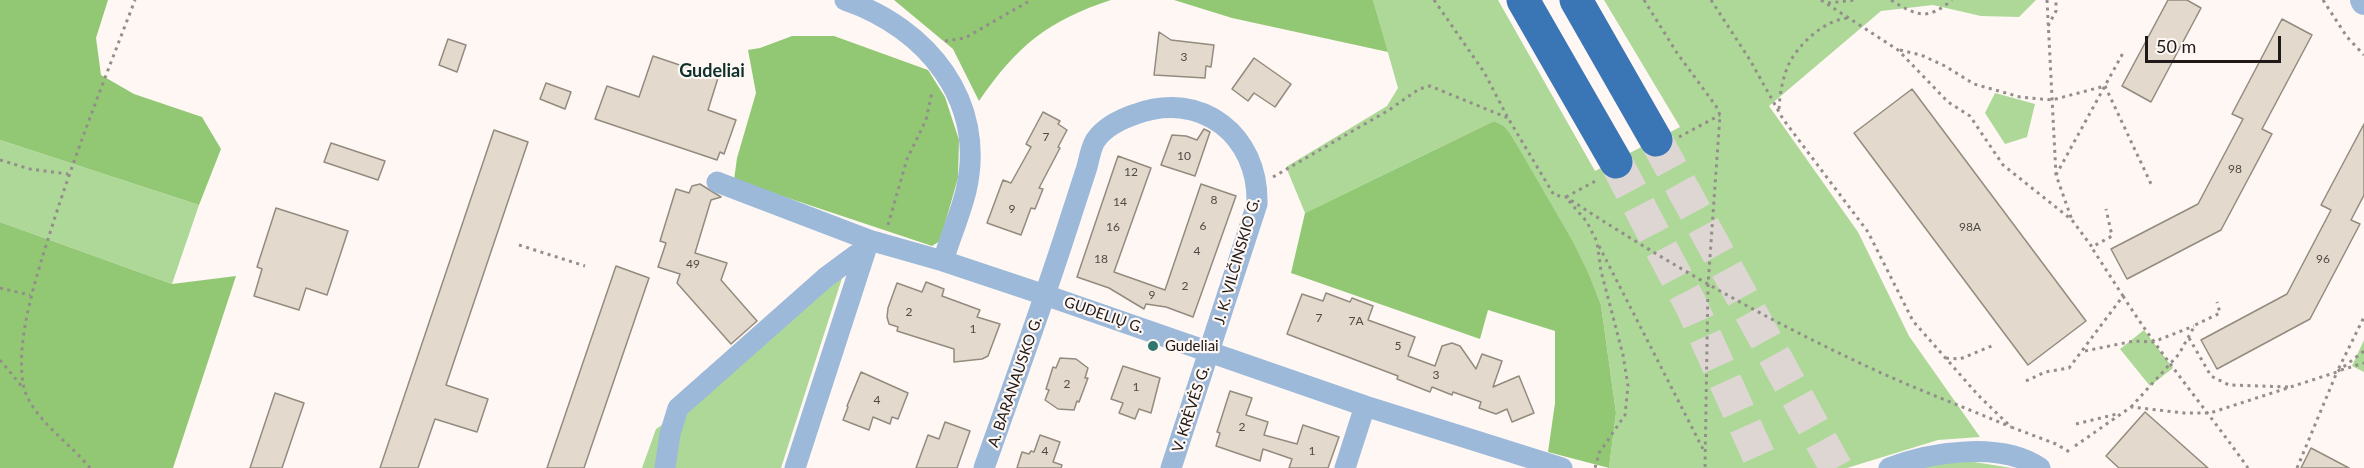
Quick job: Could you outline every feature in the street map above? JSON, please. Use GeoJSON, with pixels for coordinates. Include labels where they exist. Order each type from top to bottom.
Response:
{"type":"FeatureCollection","features":[{"type":"Feature","properties":{"kind":"highway"},"geometry":{"type":"LineString","coordinates":[[1523,0],[1616,162]]}},
{"type":"Feature","properties":{"kind":"highway"},"geometry":{"type":"LineString","coordinates":[[1576,0],[1656,140]]}},
{"type":"Feature","properties":{"kind":"street"},"geometry":{"type":"LineString","coordinates":[[845,0],[883,16],[922,45],[938,63],[959,96],[967,125],[969,152],[966,190],[943,261]]}},
{"type":"Feature","properties":{"kind":"street","name":"J. K. VILČINSKIO G."},"geometry":{"type":"LineString","coordinates":[[1045,295],[1095,141],[1116,121],[1143,111],[1166,106],[1197,112],[1230,129],[1242,145],[1255,174],[1257,189],[1257,204],[1211,350]]}},
{"type":"Feature","properties":{"kind":"street","name":"GUDELIŲ G."},"geometry":{"type":"LineString","coordinates":[[717,182],[873,247],[943,261],[1211,350],[1365,406],[1539,464],[1562,468]]}},
{"type":"Feature","properties":{"kind":"street"},"geometry":{"type":"LineString","coordinates":[[665,468],[670,434],[678,408],[825,278],[855,255],[873,247]]}},
{"type":"Feature","properties":{"kind":"street"},"geometry":{"type":"LineString","coordinates":[[795,468],[873,247]]}},
{"type":"Feature","properties":{"kind":"street","name":"A. BARANAUSKO G."},"geometry":{"type":"LineString","coordinates":[[984,468],[1045,295]]}},
{"type":"Feature","properties":{"kind":"street","name":"V. KRĖVĖS G."},"geometry":{"type":"LineString","coordinates":[[1172,468],[1211,350]]}},
{"type":"Feature","properties":{"kind":"street"},"geometry":{"type":"LineString","coordinates":[[1345,468],[1365,406]]}},
{"type":"Feature","properties":{"kind":"street"},"geometry":{"type":"LineString","coordinates":[[1889,468],[1907,461],[1942,454],[1981,452],[2008,456],[2040,468]]}},
{"type":"Feature","properties":{"kind":"path"},"geometry":{"type":"LineString","coordinates":[[24,388],[22,357],[30,295],[68,174],[135,0]]}},
{"type":"Feature","properties":{"kind":"path"},"geometry":{"type":"LineString","coordinates":[[922,45],[965,38],[1031,0]]}},
{"type":"Feature","properties":{"kind":"path"},"geometry":{"type":"LineString","coordinates":[[1434,0],[1484,72],[1508,118],[1554,195],[1566,197],[1631,240],[1708,285],[1876,370],[2056,444],[2073,454]]}},
{"type":"Feature","properties":{"kind":"path"},"geometry":{"type":"LineString","coordinates":[[1644,0],[1720,115],[1708,285],[1706,468]]}},
{"type":"Feature","properties":{"kind":"path"},"geometry":{"type":"LineString","coordinates":[[1711,0],[1750,60],[1778,110],[1868,232],[1913,321],[1978,394],[2011,427]]}},
{"type":"Feature","properties":{"kind":"path"},"geometry":{"type":"LineString","coordinates":[[1821,0],[1898,50],[1948,102],[1970,116],[2003,165],[2072,220],[2153,342],[2210,413],[2248,468]]}},
{"type":"Feature","properties":{"kind":"path"},"geometry":{"type":"LineString","coordinates":[[1827,3],[1856,0]]}},
{"type":"Feature","properties":{"kind":"path"},"geometry":{"type":"LineString","coordinates":[[1891,0],[1908,11],[1927,14],[1935,13],[1952,0]]}},
{"type":"Feature","properties":{"kind":"path"},"geometry":{"type":"LineString","coordinates":[[2047,0],[2056,175],[2072,220]]}},
{"type":"Feature","properties":{"kind":"path"},"geometry":{"type":"LineString","coordinates":[[2047,29],[2056,11],[2056,0]]}},
{"type":"Feature","properties":{"kind":"path"},"geometry":{"type":"LineString","coordinates":[[2323,0],[2347,37],[2364,55]]}},
{"type":"Feature","properties":{"kind":"path"},"geometry":{"type":"LineString","coordinates":[[1778,110],[1781,86],[1789,64],[1808,40],[1825,24],[1842,18],[1852,18]]}},
{"type":"Feature","properties":{"kind":"path"},"geometry":{"type":"LineString","coordinates":[[1898,50],[1921,55],[1974,84],[2020,97],[2052,100],[2105,86]]}},
{"type":"Feature","properties":{"kind":"path"},"geometry":{"type":"LineString","coordinates":[[2056,175],[2123,53]]}},
{"type":"Feature","properties":{"kind":"path"},"geometry":{"type":"LineString","coordinates":[[873,247],[891,209],[907,159],[926,120],[938,63]]}},
{"type":"Feature","properties":{"kind":"path"},"geometry":{"type":"LineString","coordinates":[[1257,189],[1283,170],[1389,110],[1419,89],[1430,86],[1508,118]]}},
{"type":"Feature","properties":{"kind":"path"},"geometry":{"type":"LineString","coordinates":[[2105,86],[2152,186]]}},
{"type":"Feature","properties":{"kind":"path"},"geometry":{"type":"LineString","coordinates":[[0,160],[30,169],[68,174]]}},
{"type":"Feature","properties":{"kind":"path"},"geometry":{"type":"LineString","coordinates":[[1566,197],[1587,222],[1706,453]]}},
{"type":"Feature","properties":{"kind":"path"},"geometry":{"type":"LineString","coordinates":[[2092,247],[2112,236],[2106,209]]}},
{"type":"Feature","properties":{"kind":"path"},"geometry":{"type":"LineString","coordinates":[[1594,468],[1599,453],[1625,415],[1628,386],[1623,355],[1601,271],[1597,242]]}},
{"type":"Feature","properties":{"kind":"path"},"geometry":{"type":"LineString","coordinates":[[519,245],[585,266]]}},
{"type":"Feature","properties":{"kind":"path"},"geometry":{"type":"LineString","coordinates":[[0,288],[30,295]]}},
{"type":"Feature","properties":{"kind":"path"},"geometry":{"type":"LineString","coordinates":[[2026,381],[2045,372],[2069,368],[2123,296]]}},
{"type":"Feature","properties":{"kind":"path"},"geometry":{"type":"LineString","coordinates":[[2083,351],[2134,341],[2153,342],[2195,326],[2220,313],[2217,302]]}},
{"type":"Feature","properties":{"kind":"path"},"geometry":{"type":"LineString","coordinates":[[2297,468],[2337,372],[2364,317]]}},
{"type":"Feature","properties":{"kind":"path"},"geometry":{"type":"LineString","coordinates":[[2075,446],[2131,407],[2179,354],[2195,326]]}},
{"type":"Feature","properties":{"kind":"path"},"geometry":{"type":"LineString","coordinates":[[2189,337],[2211,376],[2229,386],[2295,387]]}},
{"type":"Feature","properties":{"kind":"path"},"geometry":{"type":"LineString","coordinates":[[1946,358],[1959,359],[1994,345]]}},
{"type":"Feature","properties":{"kind":"path"},"geometry":{"type":"LineString","coordinates":[[2337,372],[2364,351]]}},
{"type":"Feature","properties":{"kind":"path"},"geometry":{"type":"LineString","coordinates":[[0,360],[24,388],[41,417],[90,468]]}},
{"type":"Feature","properties":{"kind":"path"},"geometry":{"type":"LineString","coordinates":[[2131,407],[2184,413],[2210,413],[2364,363]]}},
{"type":"Feature","properties":{"kind":"path"},"geometry":{"type":"LineString","coordinates":[[2076,424],[2119,414]]}},
{"type":"Feature","properties":{"kind":"green space"},"geometry":{"type":"Polygon","coordinates":[[[0,0],[108,0],[96,38],[101,75],[134,94],[202,117],[221,149],[199,205],[0,140],[0,0]]]}},
{"type":"Feature","properties":{"kind":"green space"},"geometry":{"type":"Polygon","coordinates":[[[894,0],[1111,0],[1069,17],[1035,38],[1007,65],[979,101],[953,49],[894,0]]]}},
{"type":"Feature","properties":{"kind":"green space"},"geometry":{"type":"Polygon","coordinates":[[[1174,0],[1373,0],[1388,52],[1232,18],[1174,0]]]}},
{"type":"Feature","properties":{"kind":"green space"},"geometry":{"type":"Polygon","coordinates":[[[1373,0],[1498,0],[1595,171],[1680,127],[1604,0],[2036,0],[2019,17],[1981,16],[1933,5],[1881,11],[1769,106],[1858,232],[1909,336],[1980,437],[1938,440],[1847,468],[1609,468],[1616,413],[1601,305],[1591,279],[1504,126],[1494,121],[1305,213],[1286,167],[1387,106],[1398,88],[1373,0]]]}},
{"type":"Feature","properties":{"kind":"green space"},"geometry":{"type":"Polygon","coordinates":[[[792,36],[834,36],[928,70],[945,97],[959,140],[958,178],[940,241],[932,246],[734,180],[737,158],[756,93],[748,50],[792,36]]]}},
{"type":"Feature","properties":{"kind":"green space"},"geometry":{"type":"Polygon","coordinates":[[[1995,93],[2035,104],[2027,137],[2005,144],[1985,113],[1995,93]]]}},
{"type":"Feature","properties":{"kind":"green space"},"geometry":{"type":"Polygon","coordinates":[[[1494,121],[1504,126],[1510,133],[1573,242],[1601,305],[1616,413],[1609,468],[1548,452],[1555,403],[1555,331],[1488,310],[1480,339],[1291,273],[1305,213],[1494,121]]]}},
{"type":"Feature","properties":{"kind":"green space"},"geometry":{"type":"Polygon","coordinates":[[[0,140],[199,205],[172,284],[0,222],[0,140]]]}},
{"type":"Feature","properties":{"kind":"green space"},"geometry":{"type":"Polygon","coordinates":[[[0,222],[172,284],[236,276],[173,468],[0,468],[0,222]]]}},
{"type":"Feature","properties":{"kind":"green space"},"geometry":{"type":"Polygon","coordinates":[[[844,272],[781,468],[642,468],[656,429],[686,409],[844,272]]]}},
{"type":"Feature","properties":{"kind":"green space"},"geometry":{"type":"Polygon","coordinates":[[[2144,330],[2173,368],[2150,386],[2120,349],[2144,330]]]}},
{"type":"Feature","properties":{"kind":"green space"},"geometry":{"type":"Polygon","coordinates":[[[2364,340],[2364,372],[2352,366],[2364,340]]]}},
{"type":"Feature","properties":{"kind":"green space"},"geometry":{"type":"Polygon","coordinates":[[[1946,462],[1974,462],[2012,468],[1918,468],[1946,462]]]}},
{"type":"Feature","properties":{"kind":"building"},"geometry":{"type":"Polygon","coordinates":[[[2168,0],[2187,0],[2201,8],[2151,102],[2122,86],[2168,0]]]}},
{"type":"Feature","properties":{"kind":"building"},"geometry":{"type":"Polygon","coordinates":[[[2282,19],[2312,35],[2262,129],[2272,134],[2221,230],[2127,279],[2111,249],[2198,204],[2243,119],[2232,114],[2282,19]]]}},
{"type":"Feature","properties":{"kind":"building"},"geometry":{"type":"Polygon","coordinates":[[[1159,32],[1171,40],[1214,45],[1211,67],[1206,66],[1205,78],[1154,75],[1159,32]]]}},
{"type":"Feature","properties":{"kind":"building"},"geometry":{"type":"Polygon","coordinates":[[[448,39],[466,45],[457,72],[439,65],[448,39]]]}},
{"type":"Feature","properties":{"kind":"building"},"geometry":{"type":"Polygon","coordinates":[[[653,56],[718,78],[708,110],[736,120],[724,154],[720,152],[717,160],[595,119],[607,86],[639,97],[653,56]]]}},
{"type":"Feature","properties":{"kind":"building"},"geometry":{"type":"Polygon","coordinates":[[[1254,58],[1291,84],[1275,107],[1254,93],[1248,101],[1232,89],[1254,58]]]}},
{"type":"Feature","properties":{"kind":"building"},"geometry":{"type":"Polygon","coordinates":[[[546,83],[571,92],[565,109],[540,99],[546,83]]]}},
{"type":"Feature","properties":{"kind":"building"},"geometry":{"type":"Polygon","coordinates":[[[1912,89],[2086,321],[2028,365],[1854,133],[1912,89]]]}},
{"type":"Feature","properties":{"kind":"building"},"geometry":{"type":"Polygon","coordinates":[[[1043,112],[1060,121],[1058,124],[1067,130],[1039,188],[1043,189],[1035,209],[1031,208],[1021,235],[987,223],[1003,180],[1011,183],[1031,147],[1026,144],[1043,112]]]}},
{"type":"Feature","properties":{"kind":"building"},"geometry":{"type":"Polygon","coordinates":[[[2364,124],[2364,195],[2351,220],[2360,224],[2310,319],[2217,369],[2201,340],[2287,294],[2331,210],[2321,205],[2364,124]]]}},
{"type":"Feature","properties":{"kind":"building"},"geometry":{"type":"Polygon","coordinates":[[[1204,129],[1210,132],[1195,176],[1161,165],[1172,135],[1197,140],[1204,129]]]}},
{"type":"Feature","properties":{"kind":"building"},"geometry":{"type":"Polygon","coordinates":[[[494,130],[528,142],[446,385],[488,399],[477,432],[435,419],[418,468],[380,468],[494,130]]]}},
{"type":"Feature","properties":{"kind":"building"},"geometry":{"type":"Polygon","coordinates":[[[331,143],[385,161],[378,180],[324,162],[331,143]]]}},
{"type":"Feature","properties":{"kind":"building"},"geometry":{"type":"Polygon","coordinates":[[[1118,156],[1151,168],[1114,272],[1165,290],[1201,184],[1236,196],[1193,317],[1166,307],[1146,304],[1144,309],[1109,288],[1077,277],[1118,156]]]}},
{"type":"Feature","properties":{"kind":"building"},"geometry":{"type":"Polygon","coordinates":[[[700,184],[721,197],[711,200],[695,253],[727,263],[721,280],[757,321],[731,344],[677,283],[680,274],[658,267],[666,243],[660,241],[676,189],[689,193],[692,186],[700,184]]]}},
{"type":"Feature","properties":{"kind":"building"},"geometry":{"type":"Polygon","coordinates":[[[276,208],[348,231],[327,295],[306,288],[299,310],[254,296],[262,269],[257,267],[276,208]]]}},
{"type":"Feature","properties":{"kind":"building"},"geometry":{"type":"Polygon","coordinates":[[[616,266],[649,278],[584,468],[547,468],[616,266]]]}},
{"type":"Feature","properties":{"kind":"building"},"geometry":{"type":"Polygon","coordinates":[[[926,282],[944,289],[942,296],[980,310],[977,317],[1000,324],[988,356],[982,359],[954,362],[954,349],[897,331],[898,327],[889,324],[888,308],[897,283],[922,292],[926,282]]]}},
{"type":"Feature","properties":{"kind":"building"},"geometry":{"type":"Polygon","coordinates":[[[1326,293],[1350,302],[1352,298],[1373,306],[1368,320],[1415,337],[1408,356],[1435,366],[1442,346],[1452,343],[1460,346],[1476,369],[1482,354],[1502,361],[1493,387],[1519,376],[1534,413],[1512,422],[1507,409],[1496,414],[1479,408],[1481,402],[1453,392],[1452,395],[1432,387],[1430,392],[1397,379],[1398,376],[1287,334],[1302,294],[1323,301],[1326,293]]]}},
{"type":"Feature","properties":{"kind":"building"},"geometry":{"type":"Polygon","coordinates":[[[1060,358],[1076,359],[1088,368],[1085,378],[1088,378],[1074,410],[1058,409],[1045,400],[1053,367],[1056,368],[1060,358]]]}},
{"type":"Feature","properties":{"kind":"building"},"geometry":{"type":"Polygon","coordinates":[[[1123,366],[1160,378],[1151,413],[1139,409],[1135,419],[1119,413],[1123,403],[1111,399],[1123,366]]]}},
{"type":"Feature","properties":{"kind":"building"},"geometry":{"type":"Polygon","coordinates":[[[861,372],[908,393],[898,419],[892,417],[890,424],[873,417],[869,430],[843,420],[861,372]]]}},
{"type":"Feature","properties":{"kind":"building"},"geometry":{"type":"Polygon","coordinates":[[[1230,391],[1252,398],[1246,415],[1268,422],[1264,435],[1297,444],[1303,425],[1339,437],[1328,468],[1289,468],[1292,459],[1263,449],[1260,461],[1216,446],[1220,433],[1217,432],[1230,391]]]}},
{"type":"Feature","properties":{"kind":"building"},"geometry":{"type":"Polygon","coordinates":[[[275,393],[304,403],[282,468],[250,468],[275,393]]]}},
{"type":"Feature","properties":{"kind":"building"},"geometry":{"type":"Polygon","coordinates":[[[2145,412],[2208,468],[2119,468],[2106,456],[2145,412]]]}},
{"type":"Feature","properties":{"kind":"building"},"geometry":{"type":"Polygon","coordinates":[[[945,422],[970,431],[957,468],[916,468],[928,435],[939,439],[945,422]]]}},
{"type":"Feature","properties":{"kind":"building"},"geometry":{"type":"Polygon","coordinates":[[[1040,435],[1060,442],[1053,462],[1062,465],[1061,468],[1017,468],[1022,452],[1029,454],[1031,451],[1034,452],[1040,435]]]}},
{"type":"Feature","properties":{"kind":"building"},"geometry":{"type":"Polygon","coordinates":[[[2311,448],[2349,468],[2301,468],[2311,448]]]}},
{"type":"Feature","properties":{"kind":"tunnel"},"geometry":{"type":"LineString","coordinates":[[1656,140],[1836,468]]}},
{"type":"Feature","properties":{"kind":"tunnel"},"geometry":{"type":"LineString","coordinates":[[1616,162],[1692,307],[1764,468]]}},
{"type":"Feature","properties":{"kind":"place","name":"Gudeliai"},"geometry":{"type":"Point","coordinates":[1153,346]}},
{"type":"Feature","properties":{"kind":"district","name":"Gudeliai"},"geometry":{"type":"Point","coordinates":[712,71]}}]}
